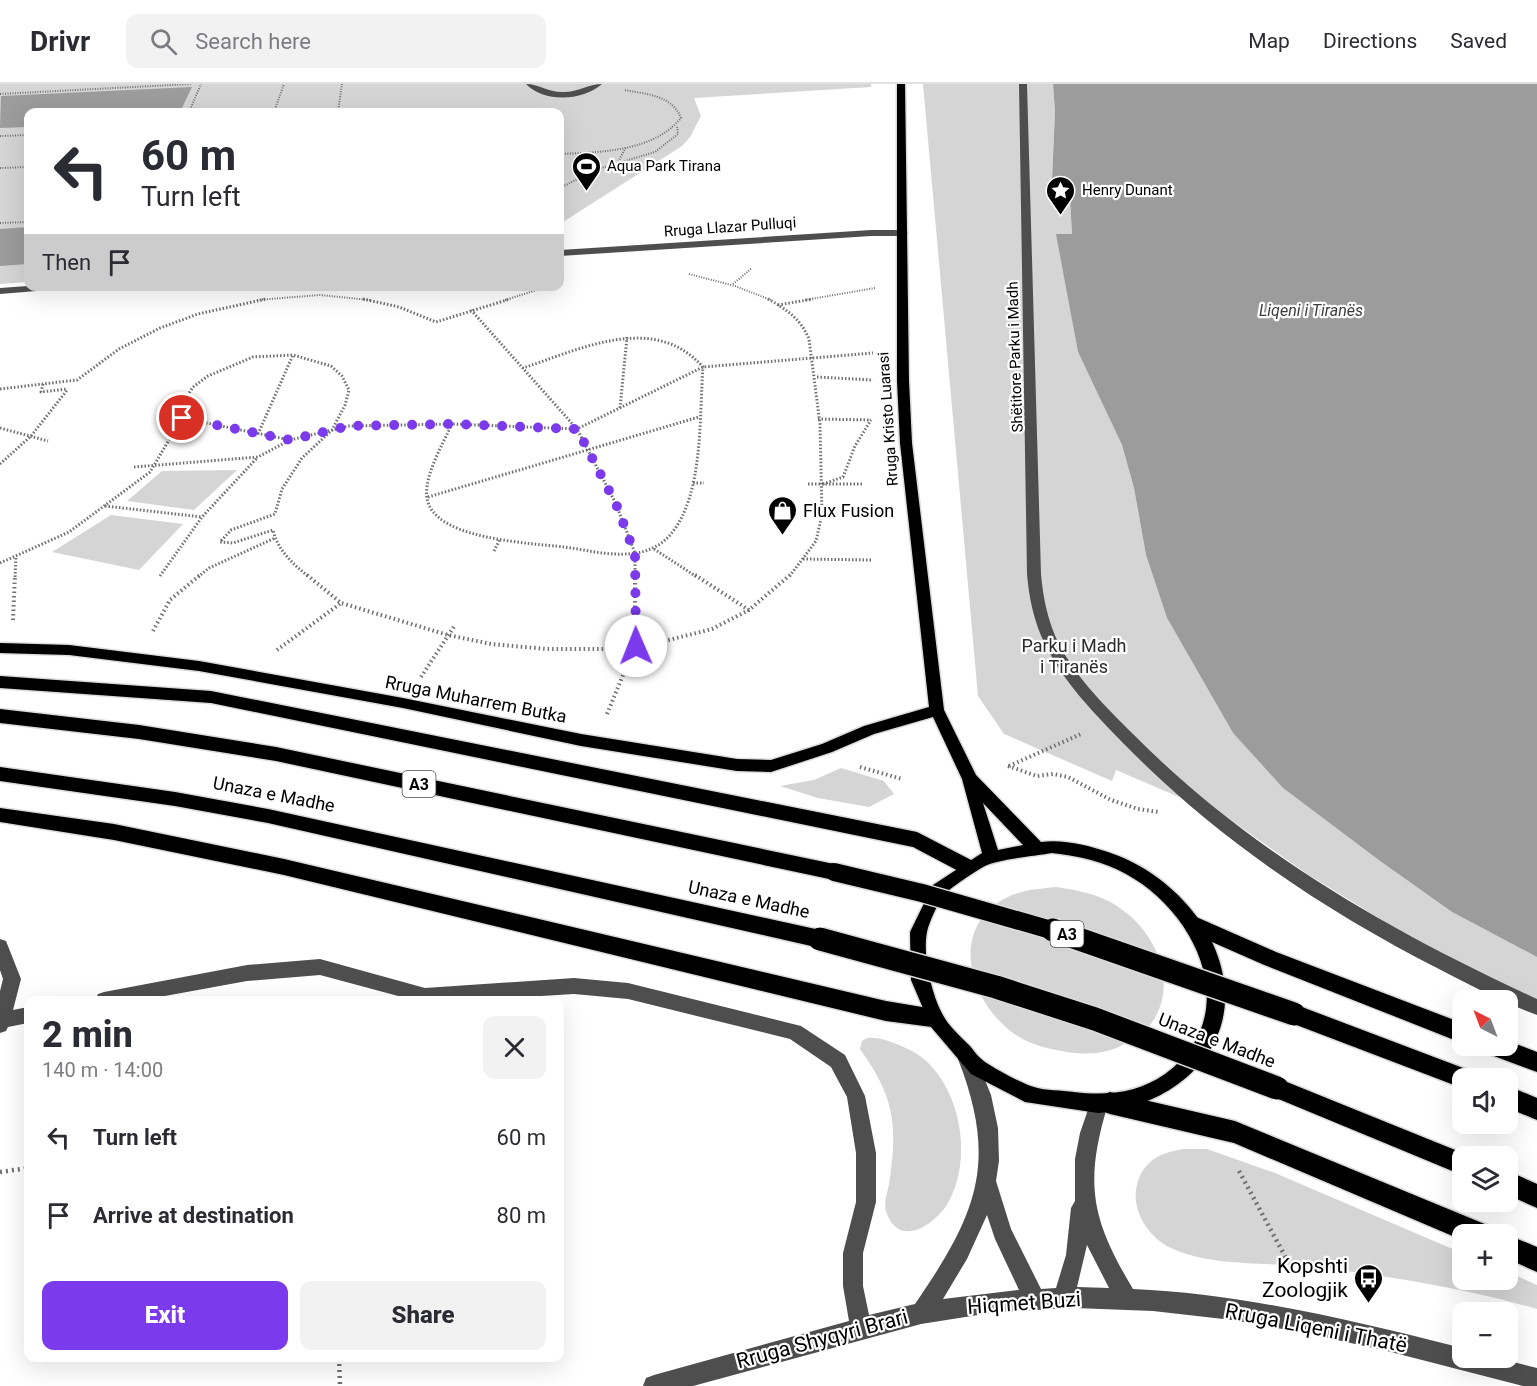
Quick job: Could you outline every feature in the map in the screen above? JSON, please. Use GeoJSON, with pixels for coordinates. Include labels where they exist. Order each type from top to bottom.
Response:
{"type":"FeatureCollection","features":[{"type":"Feature","properties":{"kind":"highway"},"geometry":{"type":"LineString","coordinates":[[0,682],[211,697],[917,840],[966,867]]}},
{"type":"Feature","properties":{"kind":"highway","name":"A3"},"geometry":{"type":"LineString","coordinates":[[0,716],[204,741],[276,754],[834,872],[933,896],[1077,937],[1294,1014],[1452,1074]]}},
{"type":"Feature","properties":{"kind":"highway","name":"Unaza e Madhe"},"geometry":{"type":"LineString","coordinates":[[0,774],[175,799],[268,816],[820,939],[996,987],[1095,1019],[1277,1088],[1452,1160]]}},
{"type":"Feature","properties":{"kind":"highway"},"geometry":{"type":"LineString","coordinates":[[0,815],[114,832],[284,867],[886,1011],[932,1017]]}},
{"type":"Feature","properties":{"kind":"highway"},"geometry":{"type":"LineString","coordinates":[[1194,925],[1269,958],[1452,1029]]}},
{"type":"Feature","properties":{"kind":"highway"},"geometry":{"type":"LineString","coordinates":[[1518,1055],[1537,1062]]}},
{"type":"Feature","properties":{"kind":"highway"},"geometry":{"type":"LineString","coordinates":[[1518,1100],[1537,1108]]}},
{"type":"Feature","properties":{"kind":"highway"},"geometry":{"type":"LineString","coordinates":[[1105,1104],[1235,1132],[1454,1224]]}},
{"type":"Feature","properties":{"kind":"highway"},"geometry":{"type":"LineString","coordinates":[[1518,1187],[1537,1196]]}},
{"type":"Feature","properties":{"kind":"highway"},"geometry":{"type":"LineString","coordinates":[[1518,1251],[1537,1260]]}},
{"type":"Feature","properties":{"kind":"main road","name":"Rruga Kristo Luarasi"},"geometry":{"type":"LineString","coordinates":[[901,84],[903,233],[901,332],[906,442],[937,710],[970,779],[973,796],[992,855]]}},
{"type":"Feature","properties":{"kind":"main road","name":"Rruga Muharrem Butka"},"geometry":{"type":"LineString","coordinates":[[0,648],[69,650],[199,666],[403,703],[581,740],[737,765],[771,766],[800,758],[869,730],[937,710]]}},
{"type":"Feature","properties":{"kind":"main road","name":"Rruga Kristo Luarasi"},"geometry":{"type":"LineString","coordinates":[[970,779],[1035,847]]}},
{"type":"Feature","properties":{"kind":"main road"},"geometry":{"type":"LineString","coordinates":[[1035,847],[1084,852],[1132,869],[1173,900],[1194,925],[1208,954],[1216,984],[1215,1014],[1205,1042],[1192,1061],[1174,1078],[1145,1094],[1105,1104],[1069,1103],[1034,1096],[998,1081],[953,1046],[932,1017],[925,1002],[917,973],[918,931],[922,918],[944,884],[966,867],[992,855],[1035,847]]}},
{"type":"Feature","properties":{"kind":"street"},"geometry":{"type":"LineString","coordinates":[[530,84],[538,90],[557,94],[579,92],[598,84]]}},
{"type":"Feature","properties":{"kind":"street","name":"Shëtitore Parku i Madh"},"geometry":{"type":"LineString","coordinates":[[1023,84],[1034,574],[1036,600],[1045,629],[1067,670],[1133,745],[1216,819],[1245,841],[1383,931],[1436,960],[1537,1007]]}},
{"type":"Feature","properties":{"kind":"street","name":"Rruga Llazar Pulluqi"},"geometry":{"type":"LineString","coordinates":[[564,253],[871,233],[903,233]]}},
{"type":"Feature","properties":{"kind":"street"},"geometry":{"type":"LineString","coordinates":[[0,291],[24,289]]}},
{"type":"Feature","properties":{"kind":"street"},"geometry":{"type":"LineString","coordinates":[[0,946],[12,979],[1,1022],[24,1016]]}},
{"type":"Feature","properties":{"kind":"street"},"geometry":{"type":"LineString","coordinates":[[125,996],[247,973],[320,967],[425,996],[574,986],[628,991],[795,1032],[838,1061],[856,1095],[866,1153],[866,1202],[853,1253],[853,1286],[861,1329]]}},
{"type":"Feature","properties":{"kind":"street"},"geometry":{"type":"LineString","coordinates":[[921,1312],[943,1283],[961,1252],[987,1183],[991,1154],[989,1127],[985,1104],[967,1059]]}},
{"type":"Feature","properties":{"kind":"street"},"geometry":{"type":"LineString","coordinates":[[1063,1298],[1076,1255],[1084,1158],[1105,1104]]}},
{"type":"Feature","properties":{"kind":"street"},"geometry":{"type":"LineString","coordinates":[[987,1183],[1002,1232],[1035,1299]]}},
{"type":"Feature","properties":{"kind":"street"},"geometry":{"type":"LineString","coordinates":[[1082,1191],[1092,1232],[1110,1271],[1127,1299]]}},
{"type":"Feature","properties":{"kind":"street","name":"Hiqmet Buzi"},"geometry":{"type":"LineString","coordinates":[[921,1312],[1035,1299],[1127,1299]]}},
{"type":"Feature","properties":{"kind":"street","name":"Rruga Liqeni i Thatë"},"geometry":{"type":"LineString","coordinates":[[1127,1299],[1224,1310],[1301,1323],[1458,1357],[1537,1379]]}},
{"type":"Feature","properties":{"kind":"street","name":"Rruga Shyqyri Brari"},"geometry":{"type":"LineString","coordinates":[[654,1386],[921,1312]]}},
{"type":"Feature","properties":{"kind":"path"},"geometry":{"type":"LineString","coordinates":[[69,90],[72,84]]}},
{"type":"Feature","properties":{"kind":"path"},"geometry":{"type":"LineString","coordinates":[[0,94],[191,84]]}},
{"type":"Feature","properties":{"kind":"path"},"geometry":{"type":"LineString","coordinates":[[191,108],[201,84]]}},
{"type":"Feature","properties":{"kind":"path"},"geometry":{"type":"LineString","coordinates":[[275,108],[284,84]]}},
{"type":"Feature","properties":{"kind":"path"},"geometry":{"type":"LineString","coordinates":[[339,108],[342,84]]}},
{"type":"Feature","properties":{"kind":"path"},"geometry":{"type":"LineString","coordinates":[[564,154],[626,147],[664,134],[677,126],[681,118],[679,109],[671,102],[615,88]]}},
{"type":"Feature","properties":{"kind":"path"},"geometry":{"type":"LineString","coordinates":[[564,186],[597,170],[643,158],[667,145],[678,134],[677,126]]}},
{"type":"Feature","properties":{"kind":"path"},"geometry":{"type":"LineString","coordinates":[[0,136],[24,135]]}},
{"type":"Feature","properties":{"kind":"path"},"geometry":{"type":"LineString","coordinates":[[616,164],[626,147]]}},
{"type":"Feature","properties":{"kind":"path"},"geometry":{"type":"LineString","coordinates":[[0,168],[24,167]]}},
{"type":"Feature","properties":{"kind":"path"},"geometry":{"type":"LineString","coordinates":[[0,223],[24,222]]}},
{"type":"Feature","properties":{"kind":"path"},"geometry":{"type":"LineString","coordinates":[[0,563],[69,532],[150,472],[182,418],[184,401],[193,387],[208,376],[253,357],[294,355],[332,366],[349,390],[345,405],[332,430],[302,458],[282,489],[275,514],[231,530],[220,542],[233,543],[273,530],[275,538],[289,561],[341,603],[448,635],[491,644],[547,649],[616,649],[712,629],[749,610],[777,590],[803,559],[820,530],[823,484],[817,377],[806,327],[787,310],[725,281],[682,273]]}},
{"type":"Feature","properties":{"kind":"path"},"geometry":{"type":"LineString","coordinates":[[778,305],[879,288]]}},
{"type":"Feature","properties":{"kind":"path"},"geometry":{"type":"LineString","coordinates":[[0,389],[75,380],[123,346],[161,327],[196,314],[241,304],[288,297],[347,297],[414,310],[436,322],[534,291]]}},
{"type":"Feature","properties":{"kind":"path"},"geometry":{"type":"LineString","coordinates":[[471,310],[577,429],[616,504],[635,554],[636,646],[604,720]]}},
{"type":"Feature","properties":{"kind":"path"},"geometry":{"type":"LineString","coordinates":[[452,424],[426,486],[429,505],[445,522],[467,531],[500,539],[603,552],[635,554],[654,549],[672,533],[685,512],[693,483],[703,367],[696,357],[673,344],[647,338],[627,337],[612,339],[523,368]]}},
{"type":"Feature","properties":{"kind":"path"},"geometry":{"type":"LineString","coordinates":[[620,408],[627,337]]}},
{"type":"Feature","properties":{"kind":"path"},"geometry":{"type":"LineString","coordinates":[[160,576],[202,517],[258,458],[290,440],[349,426],[452,424],[577,429],[703,367],[873,353]]}},
{"type":"Feature","properties":{"kind":"path"},"geometry":{"type":"LineString","coordinates":[[258,434],[294,355]]}},
{"type":"Feature","properties":{"kind":"path"},"geometry":{"type":"LineString","coordinates":[[817,377],[873,380]]}},
{"type":"Feature","properties":{"kind":"path"},"geometry":{"type":"LineString","coordinates":[[0,464],[32,436],[68,389],[41,392],[44,384]]}},
{"type":"Feature","properties":{"kind":"path"},"geometry":{"type":"LineString","coordinates":[[428,497],[699,417]]}},
{"type":"Feature","properties":{"kind":"path"},"geometry":{"type":"LineString","coordinates":[[182,418],[290,440]]}},
{"type":"Feature","properties":{"kind":"path"},"geometry":{"type":"LineString","coordinates":[[818,419],[870,420],[855,446],[843,477],[823,484]]}},
{"type":"Feature","properties":{"kind":"path"},"geometry":{"type":"LineString","coordinates":[[0,428],[48,441]]}},
{"type":"Feature","properties":{"kind":"path"},"geometry":{"type":"LineString","coordinates":[[134,467],[258,458]]}},
{"type":"Feature","properties":{"kind":"path"},"geometry":{"type":"LineString","coordinates":[[693,483],[704,483]]}},
{"type":"Feature","properties":{"kind":"path"},"geometry":{"type":"LineString","coordinates":[[808,484],[864,484]]}},
{"type":"Feature","properties":{"kind":"path"},"geometry":{"type":"LineString","coordinates":[[105,506],[202,517]]}},
{"type":"Feature","properties":{"kind":"path"},"geometry":{"type":"LineString","coordinates":[[150,639],[170,600],[209,568],[275,538]]}},
{"type":"Feature","properties":{"kind":"path"},"geometry":{"type":"LineString","coordinates":[[494,551],[500,539]]}},
{"type":"Feature","properties":{"kind":"path"},"geometry":{"type":"LineString","coordinates":[[654,549],[749,610]]}},
{"type":"Feature","properties":{"kind":"path"},"geometry":{"type":"LineString","coordinates":[[12,624],[16,557]]}},
{"type":"Feature","properties":{"kind":"path"},"geometry":{"type":"LineString","coordinates":[[803,559],[872,560]]}},
{"type":"Feature","properties":{"kind":"path"},"geometry":{"type":"LineString","coordinates":[[277,650],[341,603]]}},
{"type":"Feature","properties":{"kind":"path"},"geometry":{"type":"LineString","coordinates":[[417,683],[455,625]]}},
{"type":"Feature","properties":{"kind":"path"},"geometry":{"type":"LineString","coordinates":[[1062,743],[1008,766],[1037,776],[1053,774],[1068,777],[1111,800],[1138,809]]}},
{"type":"Feature","properties":{"kind":"path"},"geometry":{"type":"LineString","coordinates":[[858,766],[902,779]]}},
{"type":"Feature","properties":{"kind":"path"},"geometry":{"type":"LineString","coordinates":[[0,1172],[24,1169]]}},
{"type":"Feature","properties":{"kind":"path"},"geometry":{"type":"LineString","coordinates":[[1245,1182],[1286,1258]]}},
{"type":"Feature","properties":{"kind":"path"},"geometry":{"type":"LineString","coordinates":[[339,1362],[340,1386]]}},
{"type":"Feature","properties":{"kind":"green space","name":"Aqua Park Tirana"},"geometry":{"type":"Polygon","coordinates":[[[0,84],[871,84],[871,87],[694,98],[701,116],[690,137],[682,146],[564,221],[564,108],[24,108],[24,282],[0,284],[0,84]]]}},
{"type":"Feature","properties":{"kind":"green space","name":"Parku i Madh i Tiranës"},"geometry":{"type":"Polygon","coordinates":[[[923,84],[1053,84],[1055,112],[1052,180],[1069,181],[1072,234],[1057,234],[1078,352],[1122,445],[1134,488],[1146,555],[1167,618],[1233,733],[1283,788],[1452,912],[1537,957],[1537,1001],[1413,939],[1307,874],[1228,818],[1116,770],[1112,781],[1004,734],[978,696],[923,84]]]}},
{"type":"Feature","properties":{"kind":"green space"},"geometry":{"type":"Polygon","coordinates":[[[237,470],[194,510],[127,501],[162,471],[237,470]]]}},
{"type":"Feature","properties":{"kind":"green space"},"geometry":{"type":"Polygon","coordinates":[[[111,515],[183,524],[139,570],[52,552],[111,515]]]}},
{"type":"Feature","properties":{"kind":"green space"},"geometry":{"type":"Polygon","coordinates":[[[841,768],[884,781],[894,794],[869,807],[818,798],[780,786],[814,780],[841,768]]]}},
{"type":"Feature","properties":{"kind":"green space"},"geometry":{"type":"Polygon","coordinates":[[[1056,887],[1080,891],[1117,906],[1144,931],[1161,964],[1164,982],[1162,999],[1156,1016],[1140,1036],[1111,1050],[1097,1053],[1074,1053],[1047,1048],[1028,1041],[1000,1022],[987,1006],[977,987],[972,968],[971,948],[975,930],[986,913],[1004,899],[1016,894],[1056,887]]]}},
{"type":"Feature","properties":{"kind":"green space"},"geometry":{"type":"Polygon","coordinates":[[[867,1038],[878,1038],[894,1043],[924,1059],[942,1081],[956,1113],[961,1150],[956,1185],[944,1209],[937,1217],[919,1229],[901,1230],[893,1225],[887,1214],[885,1200],[892,1159],[893,1125],[880,1081],[860,1049],[862,1041],[867,1038]]]}},
{"type":"Feature","properties":{"kind":"green space"},"geometry":{"type":"Polygon","coordinates":[[[1184,1149],[1207,1149],[1275,1173],[1452,1249],[1452,1289],[1314,1267],[1222,1261],[1187,1254],[1171,1248],[1162,1243],[1146,1227],[1137,1207],[1136,1197],[1140,1176],[1148,1164],[1170,1152],[1184,1149]]]}},
{"type":"Feature","properties":{"kind":"green space"},"geometry":{"type":"Polygon","coordinates":[[[1518,1276],[1537,1285],[1537,1309],[1518,1304],[1518,1302],[1459,1290],[1518,1290],[1518,1276]]]}},
{"type":"Feature","properties":{"kind":"water","name":"Liqeni i Tiranës"},"geometry":{"type":"Polygon","coordinates":[[[1053,84],[1537,84],[1537,957],[1452,912],[1283,788],[1233,733],[1167,618],[1146,555],[1134,488],[1122,445],[1078,352],[1056,234],[1072,234],[1069,181],[1052,180],[1055,112],[1053,84]]]}},
{"type":"Feature","properties":{"kind":"water"},"geometry":{"type":"Polygon","coordinates":[[[192,87],[182,108],[24,108],[24,127],[0,128],[1,96],[192,87]]]}},
{"type":"Feature","properties":{"kind":"water"},"geometry":{"type":"Polygon","coordinates":[[[24,227],[24,264],[0,266],[0,229],[24,227]]]}},
{"type":"Feature","properties":{"kind":"place","name":"Aqua Park Tirana"},"geometry":{"type":"Point","coordinates":[586,192]}},
{"type":"Feature","properties":{"kind":"place","name":"Henry Dunant"},"geometry":{"type":"Point","coordinates":[1061,216]}},
{"type":"Feature","properties":{"kind":"place","name":"Flux Fusion"},"geometry":{"type":"Point","coordinates":[782,536]}},
{"type":"Feature","properties":{"kind":"place","name":"Kopshti Zoologjik"},"geometry":{"type":"Point","coordinates":[1369,1304]}},
{"type":"Feature","properties":{"kind":"route"},"geometry":{"type":"LineString","coordinates":[[182,418],[290,440],[349,426],[452,424],[577,429],[616,504],[635,554],[636,646]]}}]}
